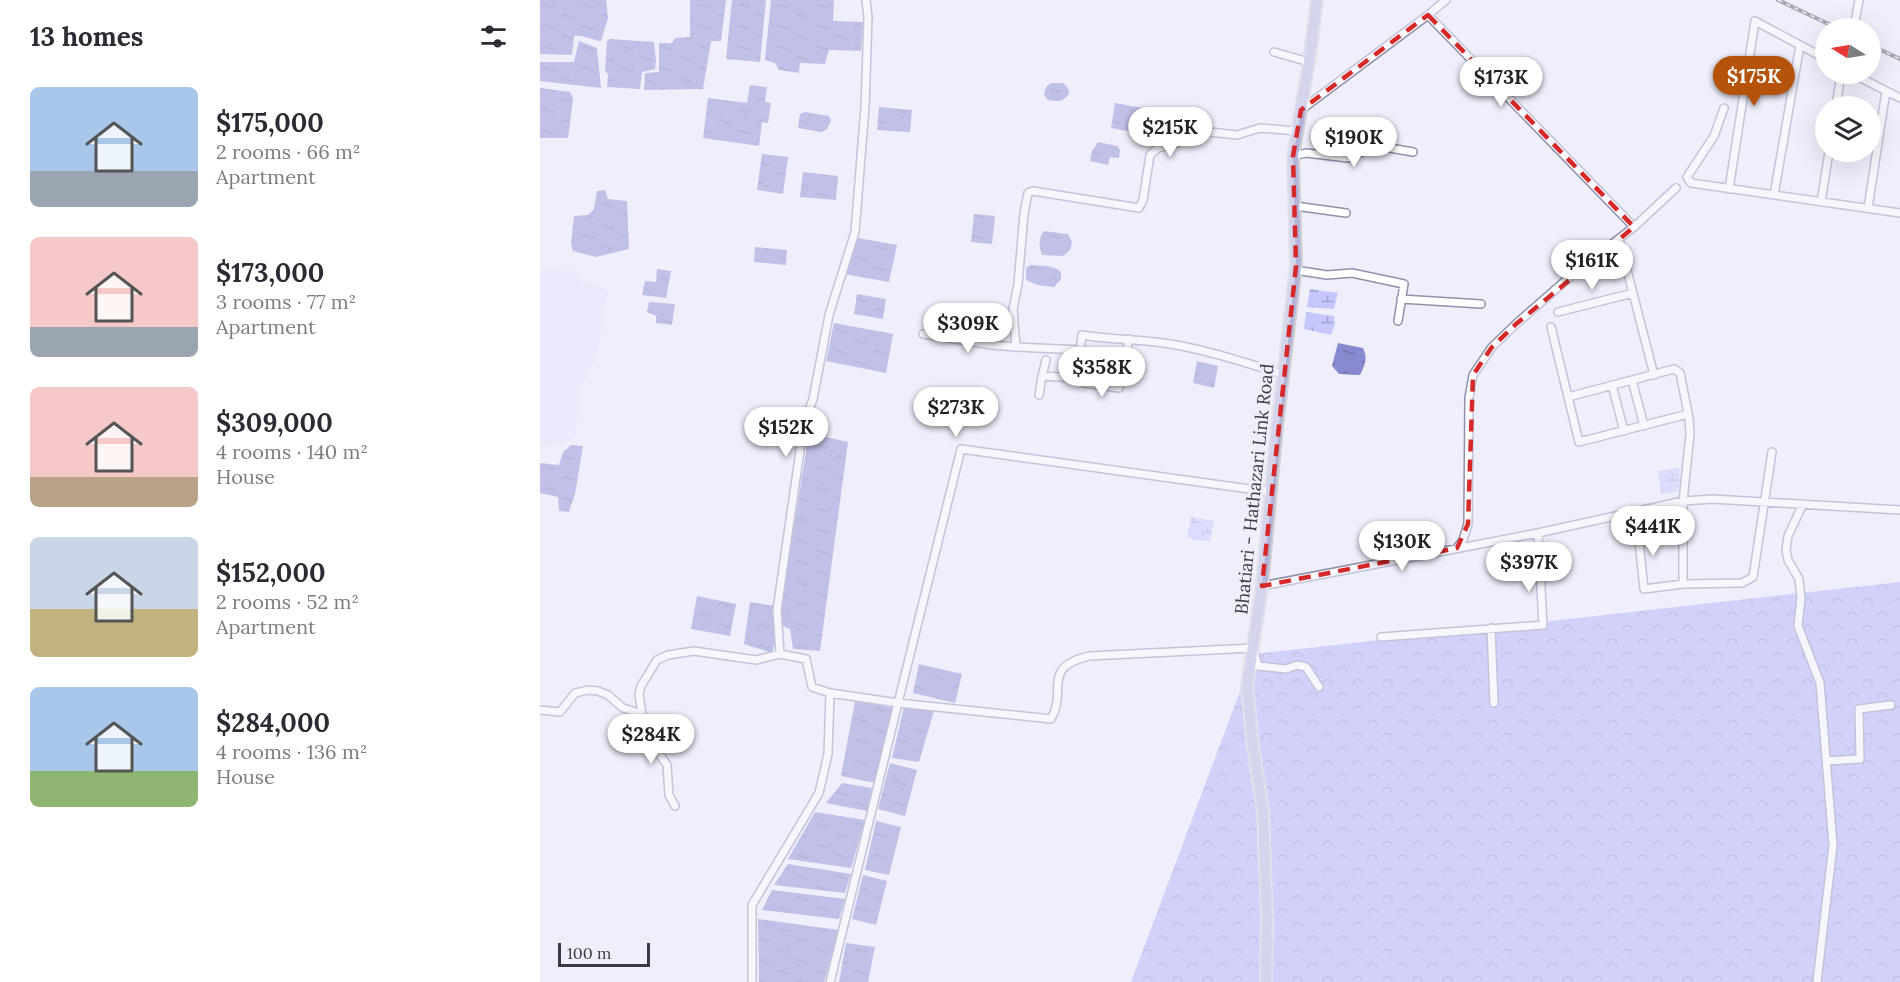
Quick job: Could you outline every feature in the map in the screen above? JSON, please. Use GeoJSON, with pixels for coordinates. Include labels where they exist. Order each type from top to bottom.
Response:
{"type":"FeatureCollection","features":[{"type":"Feature","properties":{"kind":"main road","name":"Bhatiari - Hathazari Link Road"},"geometry":{"type":"LineString","coordinates":[[1266,982],[1267,914],[1263,812],[1248,692],[1262,586],[1295,270],[1293,156],[1317,0]]}},
{"type":"Feature","properties":{"kind":"street"},"geometry":{"type":"LineString","coordinates":[[780,654],[777,610],[804,423],[813,399],[829,315],[855,232],[865,107],[868,17],[866,0]]}},
{"type":"Feature","properties":{"kind":"street"},"geometry":{"type":"LineString","coordinates":[[1301,110],[1446,0]]}},
{"type":"Feature","properties":{"kind":"street"},"geometry":{"type":"LineString","coordinates":[[1856,18],[1859,0]]}},
{"type":"Feature","properties":{"kind":"street"},"geometry":{"type":"LineString","coordinates":[[1428,15],[1634,227]]}},
{"type":"Feature","properties":{"kind":"street"},"geometry":{"type":"LineString","coordinates":[[1729,189],[1755,21],[1815,53]]}},
{"type":"Feature","properties":{"kind":"street"},"geometry":{"type":"LineString","coordinates":[[1774,195],[1800,45]]}},
{"type":"Feature","properties":{"kind":"street"},"geometry":{"type":"LineString","coordinates":[[1274,52],[1309,62]]}},
{"type":"Feature","properties":{"kind":"street"},"geometry":{"type":"LineString","coordinates":[[1872,84],[1900,98]]}},
{"type":"Feature","properties":{"kind":"street"},"geometry":{"type":"LineString","coordinates":[[1868,208],[1886,91]]}},
{"type":"Feature","properties":{"kind":"street"},"geometry":{"type":"LineString","coordinates":[[1724,108],[1714,136],[1686,177],[1691,183],[1900,213]]}},
{"type":"Feature","properties":{"kind":"street"},"geometry":{"type":"LineString","coordinates":[[1016,346],[1013,309],[1028,193],[1033,191],[1139,208],[1143,200],[1150,155],[1158,148],[1177,143],[1195,133],[1237,135],[1260,128],[1297,131]]}},
{"type":"Feature","properties":{"kind":"street"},"geometry":{"type":"LineString","coordinates":[[1293,156],[1306,153],[1348,158],[1371,148],[1384,147],[1413,152]]}},
{"type":"Feature","properties":{"kind":"street"},"geometry":{"type":"LineString","coordinates":[[1821,202],[1827,162]]}},
{"type":"Feature","properties":{"kind":"street"},"geometry":{"type":"LineString","coordinates":[[1457,548],[1463,540],[1468,524],[1469,398],[1473,375],[1492,347],[1516,324],[1572,275],[1634,227],[1676,188]]}},
{"type":"Feature","properties":{"kind":"street"},"geometry":{"type":"LineString","coordinates":[[1295,206],[1346,213]]}},
{"type":"Feature","properties":{"kind":"street"},"geometry":{"type":"LineString","coordinates":[[1619,239],[1654,375]]}},
{"type":"Feature","properties":{"kind":"street"},"geometry":{"type":"LineString","coordinates":[[1295,270],[1327,275],[1352,273],[1404,284],[1398,321]]}},
{"type":"Feature","properties":{"kind":"street"},"geometry":{"type":"LineString","coordinates":[[1558,312],[1633,293]]}},
{"type":"Feature","properties":{"kind":"street"},"geometry":{"type":"LineString","coordinates":[[1401,299],[1481,304]]}},
{"type":"Feature","properties":{"kind":"street"},"geometry":{"type":"LineString","coordinates":[[1551,327],[1579,442],[1688,414]]}},
{"type":"Feature","properties":{"kind":"street"},"geometry":{"type":"LineString","coordinates":[[923,334],[992,345],[1080,350]]}},
{"type":"Feature","properties":{"kind":"street"},"geometry":{"type":"LineString","coordinates":[[1042,376],[1077,378],[1082,335],[1104,339],[1129,339],[1173,344],[1283,374]]}},
{"type":"Feature","properties":{"kind":"street"},"geometry":{"type":"LineString","coordinates":[[1084,383],[1119,388],[1129,339]]}},
{"type":"Feature","properties":{"kind":"street"},"geometry":{"type":"LineString","coordinates":[[1039,395],[1046,360]]}},
{"type":"Feature","properties":{"kind":"street"},"geometry":{"type":"LineString","coordinates":[[1568,397],[1674,369],[1678,370],[1690,434],[1683,501],[1683,584]]}},
{"type":"Feature","properties":{"kind":"street"},"geometry":{"type":"LineString","coordinates":[[1632,380],[1644,426]]}},
{"type":"Feature","properties":{"kind":"street"},"geometry":{"type":"LineString","coordinates":[[1612,385],[1624,431]]}},
{"type":"Feature","properties":{"kind":"street"},"geometry":{"type":"LineString","coordinates":[[830,982],[961,449],[1271,492]]}},
{"type":"Feature","properties":{"kind":"street"},"geometry":{"type":"LineString","coordinates":[[1683,530],[1638,532],[1644,589],[1683,584],[1742,584],[1753,577],[1772,452]]}},
{"type":"Feature","properties":{"kind":"street"},"geometry":{"type":"LineString","coordinates":[[1262,586],[1538,533],[1683,501],[1712,499],[1900,510]]}},
{"type":"Feature","properties":{"kind":"street"},"geometry":{"type":"LineString","coordinates":[[1803,504],[1788,536],[1786,550],[1788,560],[1799,579],[1801,598],[1798,626],[1820,683],[1833,844],[1817,982]]}},
{"type":"Feature","properties":{"kind":"street"},"geometry":{"type":"LineString","coordinates":[[1381,637],[1543,625],[1538,533]]}},
{"type":"Feature","properties":{"kind":"street"},"geometry":{"type":"LineString","coordinates":[[1491,628],[1494,703]]}},
{"type":"Feature","properties":{"kind":"street"},"geometry":{"type":"LineString","coordinates":[[675,806],[669,795],[667,765],[655,748],[642,714],[639,694],[641,686],[657,660],[668,655],[694,651],[756,660],[780,654],[806,659],[813,687],[830,693],[898,703],[1051,719],[1054,714],[1059,676],[1062,670],[1072,660],[1089,656],[1253,648],[1258,666],[1286,669],[1297,665],[1306,667],[1319,687]]}},
{"type":"Feature","properties":{"kind":"street"},"geometry":{"type":"LineString","coordinates":[[540,710],[560,712],[575,693],[588,690],[608,695],[623,708],[642,714]]}},
{"type":"Feature","properties":{"kind":"street"},"geometry":{"type":"LineString","coordinates":[[752,982],[752,905],[819,794],[828,754],[830,693]]}},
{"type":"Feature","properties":{"kind":"street"},"geometry":{"type":"LineString","coordinates":[[1827,761],[1860,759],[1858,710],[1891,705]]}},
{"type":"Feature","properties":{"kind":"highlighted area"},"geometry":{"type":"Polygon","coordinates":[[[1428,15],[1634,227],[1516,324],[1492,347],[1473,375],[1468,524],[1457,548],[1262,586],[1296,266],[1293,156],[1301,110],[1428,15]]]}},
{"type":"Feature","properties":{"kind":"shaded area"},"geometry":{"type":"Polygon","coordinates":[[[540,269],[579,271],[580,281],[605,287],[608,294],[597,358],[582,386],[575,438],[557,447],[540,444],[540,269]]]}},
{"type":"Feature","properties":{"kind":"green space"},"geometry":{"type":"Polygon","coordinates":[[[1310,289],[1338,293],[1334,309],[1307,307],[1310,289]]]}},
{"type":"Feature","properties":{"kind":"green space"},"geometry":{"type":"Polygon","coordinates":[[[1306,312],[1334,316],[1335,325],[1331,335],[1304,329],[1306,312]]]}},
{"type":"Feature","properties":{"kind":"green space"},"geometry":{"type":"Polygon","coordinates":[[[1679,468],[1680,480],[1677,492],[1661,494],[1658,471],[1679,468]]]}},
{"type":"Feature","properties":{"kind":"green space"},"geometry":{"type":"Polygon","coordinates":[[[1191,517],[1214,521],[1210,541],[1187,537],[1191,517]]]}},
{"type":"Feature","properties":{"kind":"green space"},"geometry":{"type":"Polygon","coordinates":[[[1900,582],[1900,982],[1131,982],[1254,654],[1900,582]]]}},
{"type":"Feature","properties":{"kind":"water"},"geometry":{"type":"Polygon","coordinates":[[[540,0],[606,0],[608,18],[601,41],[574,36],[572,55],[540,54],[540,0]]]}},
{"type":"Feature","properties":{"kind":"water"},"geometry":{"type":"Polygon","coordinates":[[[690,0],[726,0],[721,41],[711,41],[703,89],[644,90],[645,73],[659,72],[659,43],[672,43],[675,38],[690,37],[690,0]]]}},
{"type":"Feature","properties":{"kind":"water"},"geometry":{"type":"Polygon","coordinates":[[[732,0],[766,0],[760,62],[726,59],[732,0]]]}},
{"type":"Feature","properties":{"kind":"water"},"geometry":{"type":"Polygon","coordinates":[[[771,0],[834,0],[833,21],[863,22],[861,51],[829,50],[825,64],[800,63],[799,73],[779,70],[775,63],[765,60],[771,0]]]}},
{"type":"Feature","properties":{"kind":"water"},"geometry":{"type":"Polygon","coordinates":[[[610,39],[654,42],[655,69],[642,72],[640,89],[607,87],[608,74],[605,71],[607,41],[610,39]]]}},
{"type":"Feature","properties":{"kind":"water"},"geometry":{"type":"Polygon","coordinates":[[[579,41],[597,48],[601,88],[540,81],[540,62],[574,62],[579,41]]]}},
{"type":"Feature","properties":{"kind":"water"},"geometry":{"type":"Polygon","coordinates":[[[1051,83],[1063,83],[1068,88],[1069,94],[1065,99],[1048,100],[1044,95],[1051,83]]]}},
{"type":"Feature","properties":{"kind":"water"},"geometry":{"type":"Polygon","coordinates":[[[750,85],[767,87],[765,102],[771,103],[768,123],[762,122],[759,146],[703,138],[708,98],[747,103],[750,85]]]}},
{"type":"Feature","properties":{"kind":"water"},"geometry":{"type":"Polygon","coordinates":[[[540,88],[570,92],[573,98],[568,138],[540,138],[540,88]]]}},
{"type":"Feature","properties":{"kind":"water"},"geometry":{"type":"Polygon","coordinates":[[[1115,103],[1154,110],[1149,135],[1111,128],[1115,103]]]}},
{"type":"Feature","properties":{"kind":"water"},"geometry":{"type":"Polygon","coordinates":[[[879,107],[912,110],[910,132],[877,130],[879,107]]]}},
{"type":"Feature","properties":{"kind":"water"},"geometry":{"type":"Polygon","coordinates":[[[805,112],[829,116],[831,121],[827,129],[822,132],[798,128],[800,114],[805,112]]]}},
{"type":"Feature","properties":{"kind":"water"},"geometry":{"type":"Polygon","coordinates":[[[1098,142],[1117,146],[1120,150],[1119,158],[1110,157],[1108,165],[1090,161],[1092,151],[1098,142]]]}},
{"type":"Feature","properties":{"kind":"water"},"geometry":{"type":"Polygon","coordinates":[[[762,154],[788,157],[783,194],[757,190],[762,154]]]}},
{"type":"Feature","properties":{"kind":"water"},"geometry":{"type":"Polygon","coordinates":[[[803,172],[838,176],[836,200],[800,197],[803,172]]]}},
{"type":"Feature","properties":{"kind":"water"},"geometry":{"type":"Polygon","coordinates":[[[605,190],[608,199],[627,201],[629,249],[596,257],[573,251],[571,243],[574,216],[588,215],[594,209],[597,191],[605,190]]]}},
{"type":"Feature","properties":{"kind":"water"},"geometry":{"type":"Polygon","coordinates":[[[974,214],[995,216],[992,244],[971,242],[974,214]]]}},
{"type":"Feature","properties":{"kind":"water"},"geometry":{"type":"Polygon","coordinates":[[[1044,231],[1068,234],[1072,242],[1070,250],[1063,256],[1042,255],[1040,243],[1044,231]]]}},
{"type":"Feature","properties":{"kind":"water"},"geometry":{"type":"Polygon","coordinates":[[[858,238],[897,245],[889,282],[844,274],[858,238]]]}},
{"type":"Feature","properties":{"kind":"water"},"geometry":{"type":"Polygon","coordinates":[[[755,247],[787,250],[786,265],[754,262],[755,247]]]}},
{"type":"Feature","properties":{"kind":"water"},"geometry":{"type":"Polygon","coordinates":[[[1030,265],[1057,269],[1061,272],[1061,279],[1054,287],[1037,285],[1026,280],[1026,268],[1030,265]]]}},
{"type":"Feature","properties":{"kind":"water"},"geometry":{"type":"Polygon","coordinates":[[[657,269],[671,271],[666,298],[642,295],[645,281],[656,282],[657,269]]]}},
{"type":"Feature","properties":{"kind":"water"},"geometry":{"type":"Polygon","coordinates":[[[857,294],[886,299],[883,319],[854,314],[857,294]]]}},
{"type":"Feature","properties":{"kind":"water"},"geometry":{"type":"Polygon","coordinates":[[[649,302],[675,304],[672,325],[656,323],[656,316],[647,312],[649,302]]]}},
{"type":"Feature","properties":{"kind":"water"},"geometry":{"type":"Polygon","coordinates":[[[834,323],[893,334],[886,373],[826,361],[834,323]]]}},
{"type":"Feature","properties":{"kind":"water"},"geometry":{"type":"Polygon","coordinates":[[[1338,343],[1363,348],[1365,362],[1360,375],[1339,374],[1332,366],[1338,343]]]}},
{"type":"Feature","properties":{"kind":"water"},"geometry":{"type":"Polygon","coordinates":[[[1197,361],[1218,366],[1214,388],[1193,383],[1197,361]]]}},
{"type":"Feature","properties":{"kind":"water"},"geometry":{"type":"Polygon","coordinates":[[[809,433],[848,442],[820,651],[793,649],[790,629],[781,625],[780,613],[809,433]]]}},
{"type":"Feature","properties":{"kind":"water"},"geometry":{"type":"Polygon","coordinates":[[[571,445],[583,446],[575,494],[569,512],[559,511],[558,497],[540,493],[540,463],[559,465],[563,452],[571,445]]]}},
{"type":"Feature","properties":{"kind":"water"},"geometry":{"type":"Polygon","coordinates":[[[697,596],[736,604],[730,636],[691,629],[697,596]]]}},
{"type":"Feature","properties":{"kind":"water"},"geometry":{"type":"Polygon","coordinates":[[[750,602],[774,606],[775,642],[772,653],[744,644],[750,602]]]}},
{"type":"Feature","properties":{"kind":"water"},"geometry":{"type":"Polygon","coordinates":[[[919,664],[962,674],[955,703],[913,693],[919,664]]]}},
{"type":"Feature","properties":{"kind":"water"},"geometry":{"type":"Polygon","coordinates":[[[855,701],[894,708],[875,783],[841,776],[855,701]]]}},
{"type":"Feature","properties":{"kind":"water"},"geometry":{"type":"Polygon","coordinates":[[[904,707],[934,711],[919,762],[892,758],[904,707]]]}},
{"type":"Feature","properties":{"kind":"water"},"geometry":{"type":"Polygon","coordinates":[[[890,763],[917,770],[905,816],[878,809],[890,763]]]}},
{"type":"Feature","properties":{"kind":"water"},"geometry":{"type":"Polygon","coordinates":[[[842,783],[872,788],[867,811],[826,803],[842,783]]]}},
{"type":"Feature","properties":{"kind":"water"},"geometry":{"type":"Polygon","coordinates":[[[815,812],[865,820],[851,868],[788,859],[815,812]]]}},
{"type":"Feature","properties":{"kind":"water"},"geometry":{"type":"Polygon","coordinates":[[[876,821],[901,827],[889,875],[865,870],[876,821]]]}},
{"type":"Feature","properties":{"kind":"water"},"geometry":{"type":"Polygon","coordinates":[[[788,864],[851,874],[845,893],[774,885],[788,864]]]}},
{"type":"Feature","properties":{"kind":"water"},"geometry":{"type":"Polygon","coordinates":[[[863,875],[887,881],[876,925],[852,919],[863,875]]]}},
{"type":"Feature","properties":{"kind":"water"},"geometry":{"type":"Polygon","coordinates":[[[772,890],[845,899],[839,919],[762,910],[772,890]]]}},
{"type":"Feature","properties":{"kind":"water"},"geometry":{"type":"Polygon","coordinates":[[[758,919],[839,930],[824,982],[759,982],[758,919]]]}},
{"type":"Feature","properties":{"kind":"water"},"geometry":{"type":"Polygon","coordinates":[[[846,943],[875,947],[868,982],[839,982],[846,943]]]}},
{"type":"Feature","properties":{"kind":"railway"},"geometry":{"type":"LineString","coordinates":[[1778,0],[1816,18]]}},
{"type":"Feature","properties":{"kind":"railway"},"geometry":{"type":"LineString","coordinates":[[1881,50],[1900,59]]}}]}
